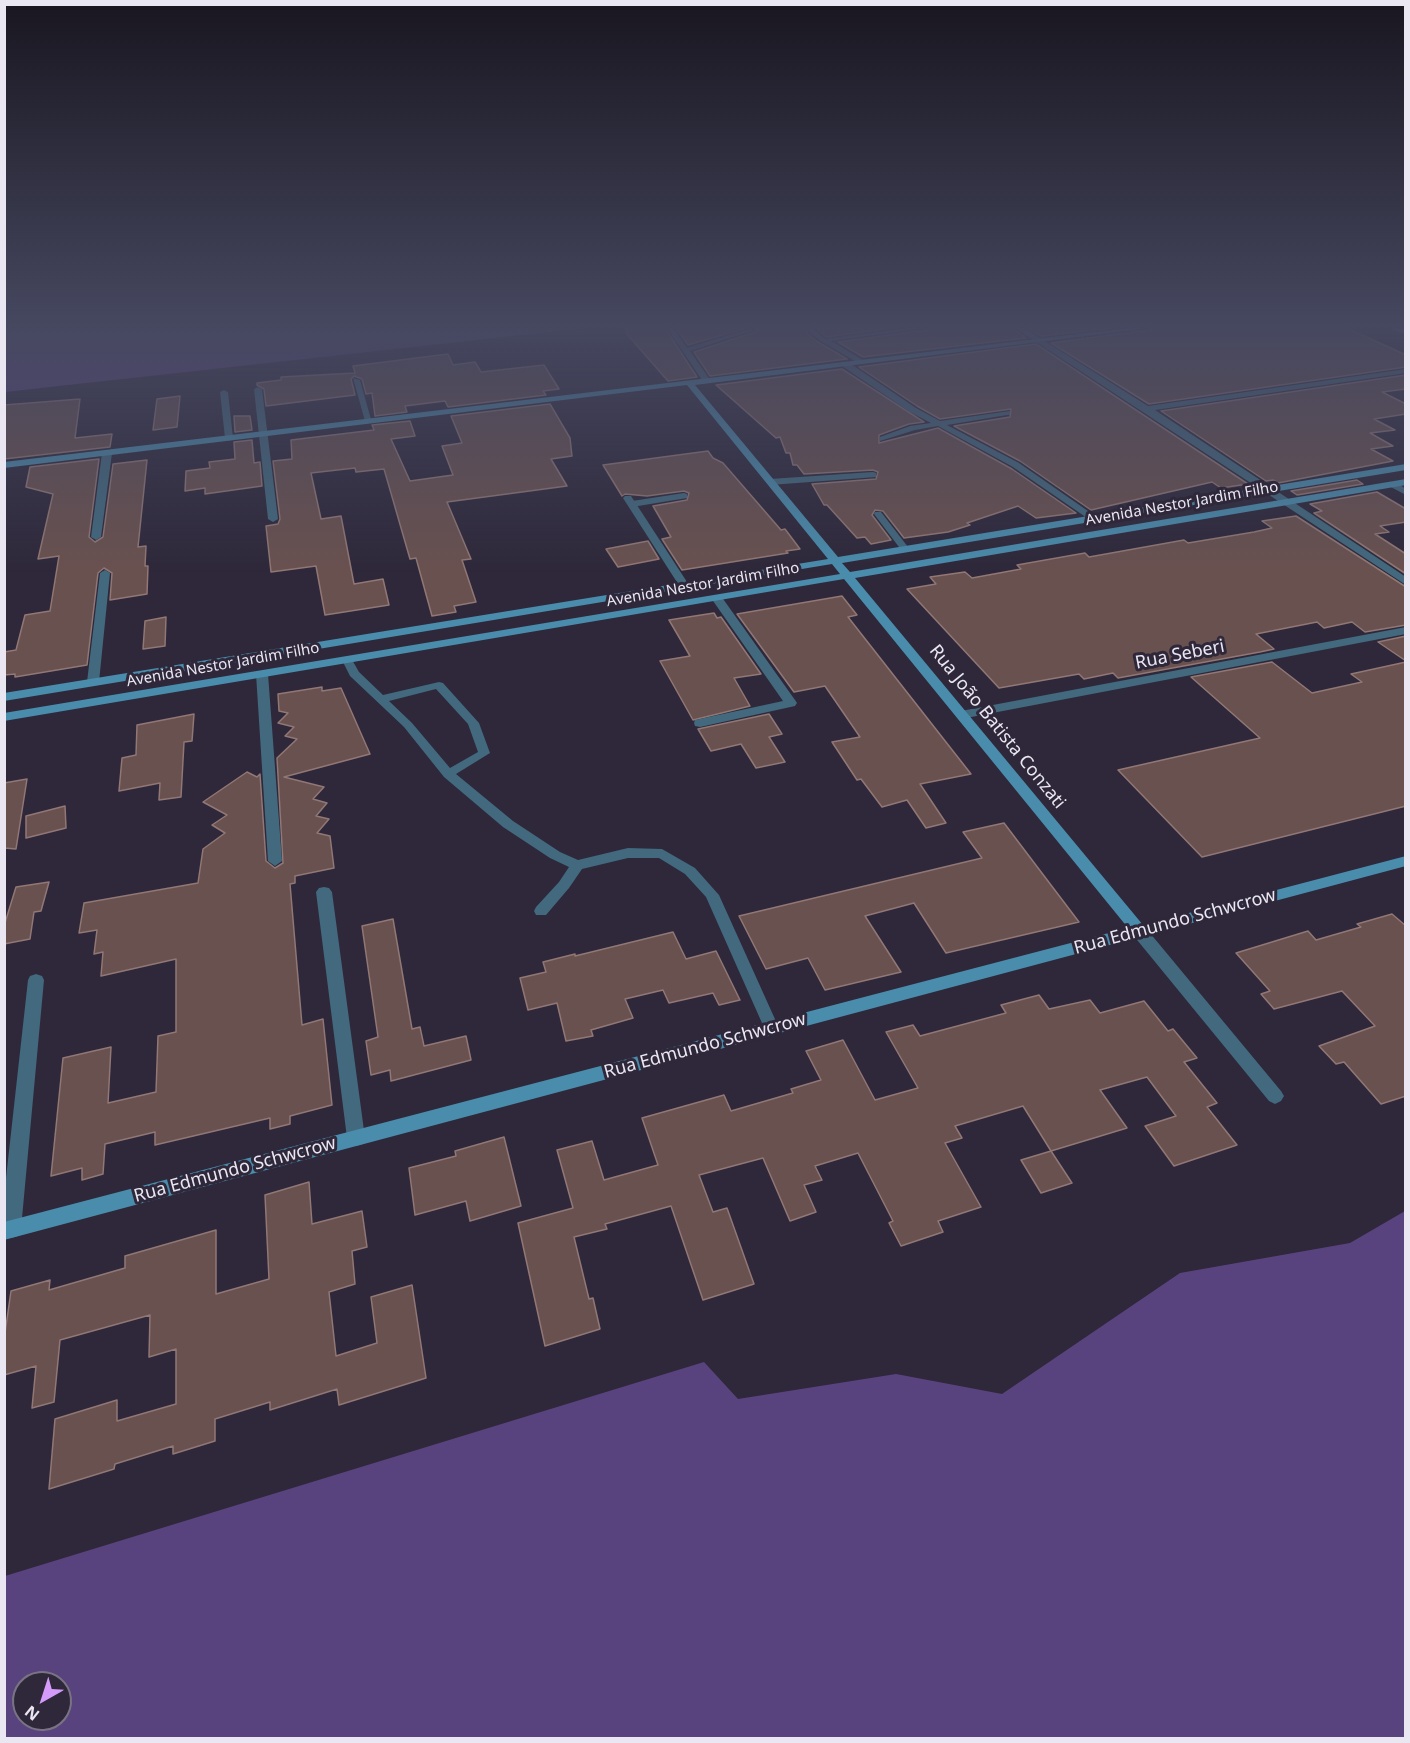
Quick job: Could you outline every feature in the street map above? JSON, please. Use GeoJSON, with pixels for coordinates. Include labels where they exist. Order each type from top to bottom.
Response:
{"type":"FeatureCollection","features":[{"type":"Feature","properties":{"kind":"street"},"geometry":{"type":"LineString","coordinates":[[226,409],[229,438]]}},
{"type":"Feature","properties":{"kind":"street"},"geometry":{"type":"LineString","coordinates":[[365,409],[369,422]]}},
{"type":"Feature","properties":{"kind":"street"},"geometry":{"type":"LineString","coordinates":[[4,465],[473,409]]}},
{"type":"Feature","properties":{"kind":"street","name":"Rua João Batista Conzati"},"geometry":{"type":"LineString","coordinates":[[711,409],[1275,1096]]}},
{"type":"Feature","properties":{"kind":"street"},"geometry":{"type":"LineString","coordinates":[[1146,409],[1406,582]]}},
{"type":"Feature","properties":{"kind":"street"},"geometry":{"type":"LineString","coordinates":[[96,537],[107,453]]}},
{"type":"Feature","properties":{"kind":"street","name":"Avenida Nestor Jardim Filho"},"geometry":{"type":"LineString","coordinates":[[4,697],[1406,467]]}},
{"type":"Feature","properties":{"kind":"street","name":"Avenida Nestor Jardim Filho"},"geometry":{"type":"LineString","coordinates":[[4,717],[1406,482]]}},
{"type":"Feature","properties":{"kind":"street"},"geometry":{"type":"LineString","coordinates":[[630,501],[684,585]]}},
{"type":"Feature","properties":{"kind":"street"},"geometry":{"type":"LineString","coordinates":[[93,682],[105,573]]}},
{"type":"Feature","properties":{"kind":"street"},"geometry":{"type":"LineString","coordinates":[[700,723],[791,703],[717,598]]}},
{"type":"Feature","properties":{"kind":"street"},"geometry":{"type":"LineString","coordinates":[[581,602],[590,619]]}},
{"type":"Feature","properties":{"kind":"street","name":"Rua Seberi"},"geometry":{"type":"LineString","coordinates":[[961,715],[1406,630]]}},
{"type":"Feature","properties":{"kind":"street"},"geometry":{"type":"LineString","coordinates":[[209,683],[210,663]]}},
{"type":"Feature","properties":{"kind":"street","name":"Rua Edmundo Schwcrow"},"geometry":{"type":"LineString","coordinates":[[8,1230],[1406,861]]}},
{"type":"Feature","properties":{"kind":"street"},"geometry":{"type":"LineString","coordinates":[[324,892],[356,1138]]}},
{"type":"Feature","properties":{"kind":"street"},"geometry":{"type":"LineString","coordinates":[[8,1230],[36,980]]}},
{"type":"Feature","properties":{"kind":"lane"},"geometry":{"type":"LineString","coordinates":[[260,409],[273,519]]}},
{"type":"Feature","properties":{"kind":"lane"},"geometry":{"type":"LineString","coordinates":[[916,409],[1016,465],[1093,518]]}},
{"type":"Feature","properties":{"kind":"lane"},"geometry":{"type":"LineString","coordinates":[[883,439],[913,428],[1007,413]]}},
{"type":"Feature","properties":{"kind":"lane"},"geometry":{"type":"LineString","coordinates":[[770,482],[873,475]]}},
{"type":"Feature","properties":{"kind":"lane"},"geometry":{"type":"LineString","coordinates":[[1392,484],[1406,493]]}},
{"type":"Feature","properties":{"kind":"lane"},"geometry":{"type":"LineString","coordinates":[[630,501],[684,496]]}},
{"type":"Feature","properties":{"kind":"lane"},"geometry":{"type":"LineString","coordinates":[[878,514],[905,549]]}},
{"type":"Feature","properties":{"kind":"lane"},"geometry":{"type":"LineString","coordinates":[[347,660],[354,674],[408,725],[448,774],[508,824],[555,855],[578,865],[628,853],[662,854],[690,871],[712,895],[771,1028]]}},
{"type":"Feature","properties":{"kind":"lane"},"geometry":{"type":"LineString","coordinates":[[262,674],[275,861]]}},
{"type":"Feature","properties":{"kind":"lane"},"geometry":{"type":"LineString","coordinates":[[381,699],[439,685],[473,723],[484,753],[448,774]]}},
{"type":"Feature","properties":{"kind":"lane"},"geometry":{"type":"LineString","coordinates":[[541,911],[578,865]]}},
{"type":"Feature","properties":{"kind":"shaded area"},"geometry":{"type":"Polygon","coordinates":[[[1405,1211],[1405,1738],[5,1738],[5,1576],[704,1362],[738,1399],[896,1374],[1002,1394],[1180,1273],[1350,1243],[1405,1211]]]}},
{"type":"Feature","properties":{"kind":"building"},"geometry":{"type":"Polygon","coordinates":[[[4,409],[79,409],[75,438],[112,434],[110,447],[4,459],[4,409]]]}},
{"type":"Feature","properties":{"kind":"building"},"geometry":{"type":"Polygon","coordinates":[[[156,409],[179,409],[177,427],[153,430],[156,409]]]}},
{"type":"Feature","properties":{"kind":"building"},"geometry":{"type":"Polygon","coordinates":[[[374,409],[406,409],[407,412],[375,416],[374,409]]]}},
{"type":"Feature","properties":{"kind":"building"},"geometry":{"type":"Polygon","coordinates":[[[506,409],[553,409],[570,438],[572,456],[551,459],[567,486],[447,502],[471,559],[462,560],[476,602],[454,606],[456,612],[432,616],[416,558],[410,559],[384,469],[356,472],[355,468],[311,473],[321,519],[341,516],[354,584],[383,579],[389,605],[325,615],[316,566],[271,572],[266,526],[278,524],[280,519],[273,461],[292,459],[291,440],[374,430],[372,425],[410,421],[415,436],[391,439],[410,481],[453,475],[442,446],[462,443],[451,416],[506,409]]]}},
{"type":"Feature","properties":{"kind":"building"},"geometry":{"type":"Polygon","coordinates":[[[744,409],[904,409],[924,422],[909,424],[879,435],[879,443],[938,428],[1012,469],[1076,513],[1036,518],[1018,506],[967,523],[970,525],[948,532],[904,538],[883,511],[875,510],[872,515],[891,540],[871,544],[865,537],[857,538],[827,505],[824,505],[812,484],[876,479],[878,472],[873,470],[804,474],[797,465],[793,465],[790,453],[786,453],[780,437],[776,438],[744,409]]]}},
{"type":"Feature","properties":{"kind":"building"},"geometry":{"type":"Polygon","coordinates":[[[923,409],[1009,409],[940,419],[923,409]]]}},
{"type":"Feature","properties":{"kind":"building"},"geometry":{"type":"Polygon","coordinates":[[[1011,409],[1135,409],[1248,484],[1221,488],[1212,482],[1091,510],[1020,461],[954,426],[1010,417],[1011,409]]]}},
{"type":"Feature","properties":{"kind":"building"},"geometry":{"type":"Polygon","coordinates":[[[1406,409],[1406,414],[1374,419],[1395,430],[1370,433],[1393,446],[1371,449],[1393,461],[1278,483],[1273,480],[1266,481],[1161,411],[1406,409]]]}},
{"type":"Feature","properties":{"kind":"building"},"geometry":{"type":"Polygon","coordinates":[[[234,416],[250,416],[252,430],[235,432],[234,416]]]}},
{"type":"Feature","properties":{"kind":"building"},"geometry":{"type":"Polygon","coordinates":[[[252,440],[254,463],[260,462],[262,486],[205,494],[205,488],[185,491],[186,471],[210,468],[209,462],[235,459],[234,442],[252,440]]]}},
{"type":"Feature","properties":{"kind":"building"},"geometry":{"type":"Polygon","coordinates":[[[708,451],[713,458],[723,463],[781,530],[785,529],[800,549],[786,551],[788,553],[682,570],[662,539],[671,537],[653,506],[687,500],[689,493],[684,491],[647,496],[625,494],[622,496],[603,465],[708,451]]]}},
{"type":"Feature","properties":{"kind":"building"},"geometry":{"type":"Polygon","coordinates":[[[99,459],[89,537],[95,542],[103,537],[113,464],[147,460],[138,547],[146,546],[147,594],[110,600],[112,573],[104,568],[98,573],[87,665],[15,677],[15,674],[4,675],[4,652],[16,650],[25,615],[50,611],[59,556],[38,559],[53,494],[26,487],[30,467],[99,459]]]}},
{"type":"Feature","properties":{"kind":"building"},"geometry":{"type":"Polygon","coordinates":[[[1357,480],[1363,484],[1297,495],[1291,491],[1357,480]]]}},
{"type":"Feature","properties":{"kind":"building"},"geometry":{"type":"Polygon","coordinates":[[[1377,492],[1406,509],[1406,522],[1380,526],[1389,532],[1375,534],[1406,554],[1406,574],[1314,513],[1322,511],[1310,504],[1377,492]]]}},
{"type":"Feature","properties":{"kind":"building"},"geometry":{"type":"Polygon","coordinates":[[[1296,516],[1406,587],[1406,625],[1365,632],[1352,622],[1324,628],[1317,622],[1256,634],[1274,649],[1260,652],[1118,678],[1113,673],[1084,679],[1079,674],[999,688],[907,589],[936,584],[930,577],[965,572],[972,578],[1021,569],[1017,565],[1085,553],[1089,557],[1184,540],[1188,543],[1254,532],[1272,528],[1262,521],[1296,516]]]}},
{"type":"Feature","properties":{"kind":"building"},"geometry":{"type":"Polygon","coordinates":[[[648,541],[659,559],[618,567],[606,549],[648,541]]]}},
{"type":"Feature","properties":{"kind":"building"},"geometry":{"type":"Polygon","coordinates":[[[842,596],[857,615],[848,617],[971,774],[920,784],[946,823],[926,828],[907,800],[882,807],[861,779],[857,780],[832,742],[860,737],[825,686],[794,692],[737,614],[842,596]]]}},
{"type":"Feature","properties":{"kind":"building"},"geometry":{"type":"Polygon","coordinates":[[[714,613],[717,618],[721,617],[761,674],[734,678],[750,706],[693,720],[660,661],[690,656],[669,620],[714,613]]]}},
{"type":"Feature","properties":{"kind":"building"},"geometry":{"type":"Polygon","coordinates":[[[166,617],[165,646],[143,649],[145,621],[166,617]]]}},
{"type":"Feature","properties":{"kind":"building"},"geometry":{"type":"Polygon","coordinates":[[[1406,636],[1406,661],[1378,642],[1406,636]]]}},
{"type":"Feature","properties":{"kind":"building"},"geometry":{"type":"Polygon","coordinates":[[[1272,662],[1312,693],[1362,682],[1351,674],[1406,662],[1406,806],[1202,857],[1118,770],[1260,738],[1191,677],[1272,662]]]}},
{"type":"Feature","properties":{"kind":"building"},"geometry":{"type":"Polygon","coordinates":[[[322,687],[322,691],[341,688],[370,754],[284,777],[324,787],[313,799],[327,803],[316,816],[329,819],[317,833],[330,836],[334,868],[295,876],[295,883],[290,884],[302,1025],[323,1019],[332,1105],[290,1116],[290,1124],[270,1129],[270,1118],[155,1145],[155,1132],[105,1144],[103,1174],[82,1180],[82,1168],[51,1176],[63,1058],[111,1047],[108,1103],[156,1092],[158,1036],[176,1032],[176,959],[101,976],[103,952],[94,954],[97,930],[79,933],[84,903],[198,883],[203,849],[225,833],[212,825],[227,815],[203,802],[247,772],[257,777],[260,774],[266,861],[275,868],[283,863],[277,758],[297,739],[285,736],[294,727],[278,723],[288,713],[279,711],[278,694],[322,687]]]}},
{"type":"Feature","properties":{"kind":"building"},"geometry":{"type":"Polygon","coordinates":[[[194,714],[192,741],[184,742],[181,797],[159,800],[160,783],[119,791],[122,758],[136,755],[137,725],[194,714]]]}},
{"type":"Feature","properties":{"kind":"building"},"geometry":{"type":"Polygon","coordinates":[[[769,714],[782,734],[769,737],[785,762],[756,768],[741,744],[711,751],[698,729],[769,714]]]}},
{"type":"Feature","properties":{"kind":"building"},"geometry":{"type":"Polygon","coordinates":[[[27,779],[16,849],[4,848],[4,783],[27,779]]]}},
{"type":"Feature","properties":{"kind":"building"},"geometry":{"type":"Polygon","coordinates":[[[65,806],[66,828],[26,838],[26,816],[65,806]]]}},
{"type":"Feature","properties":{"kind":"building"},"geometry":{"type":"Polygon","coordinates":[[[1004,823],[1079,922],[946,953],[914,903],[865,916],[901,972],[825,990],[808,958],[766,969],[739,916],[982,858],[963,832],[1004,823]]]}},
{"type":"Feature","properties":{"kind":"building"},"geometry":{"type":"Polygon","coordinates":[[[49,882],[41,911],[34,912],[30,939],[4,944],[4,926],[16,887],[49,882]]]}},
{"type":"Feature","properties":{"kind":"building"},"geometry":{"type":"Polygon","coordinates":[[[1392,914],[1406,926],[1406,1096],[1381,1104],[1344,1062],[1336,1064],[1319,1046],[1375,1026],[1342,991],[1274,1009],[1261,994],[1270,991],[1236,953],[1308,931],[1316,940],[1361,927],[1357,924],[1392,914]]]}},
{"type":"Feature","properties":{"kind":"building"},"geometry":{"type":"Polygon","coordinates":[[[393,919],[412,1029],[420,1027],[424,1046],[466,1036],[471,1060],[391,1081],[390,1070],[371,1075],[366,1041],[378,1037],[362,926],[393,919]]]}},
{"type":"Feature","properties":{"kind":"building"},"geometry":{"type":"Polygon","coordinates":[[[673,932],[686,959],[716,951],[740,1000],[719,1005],[713,993],[669,1003],[663,990],[625,999],[633,1018],[591,1030],[593,1036],[566,1041],[557,1003],[528,1010],[520,978],[546,972],[543,962],[673,932]]]}},
{"type":"Feature","properties":{"kind":"building"},"geometry":{"type":"Polygon","coordinates":[[[1039,995],[1049,1009],[1090,1000],[1100,1013],[1144,1001],[1168,1031],[1173,1029],[1197,1058],[1184,1062],[1217,1103],[1207,1107],[1237,1145],[1174,1166],[1145,1126],[1176,1116],[1147,1077],[1100,1090],[1127,1128],[1051,1151],[1023,1106],[955,1126],[962,1138],[945,1143],[981,1207],[938,1221],[943,1232],[901,1246],[889,1223],[893,1221],[858,1153],[815,1166],[822,1180],[804,1185],[816,1212],[790,1221],[763,1158],[699,1175],[713,1212],[727,1208],[754,1284],[703,1300],[671,1206],[605,1224],[607,1229],[574,1237],[589,1299],[593,1298],[600,1329],[545,1346],[518,1223],[573,1208],[557,1150],[592,1141],[604,1180],[658,1165],[642,1118],[724,1095],[731,1111],[793,1093],[791,1089],[821,1080],[806,1051],[843,1040],[875,1100],[918,1088],[886,1032],[913,1025],[920,1036],[1006,1013],[1001,1005],[1039,995]]]}},
{"type":"Feature","properties":{"kind":"building"},"geometry":{"type":"Polygon","coordinates":[[[504,1137],[521,1206],[470,1221],[466,1201],[415,1215],[409,1168],[456,1156],[455,1151],[504,1137]]]}},
{"type":"Feature","properties":{"kind":"building"},"geometry":{"type":"Polygon","coordinates":[[[1051,1151],[1072,1183],[1041,1193],[1021,1160],[1051,1151]]]}},
{"type":"Feature","properties":{"kind":"building"},"geometry":{"type":"Polygon","coordinates":[[[309,1182],[312,1224],[362,1211],[367,1247],[352,1251],[355,1284],[329,1292],[336,1356],[377,1343],[371,1297],[412,1285],[426,1378],[339,1405],[337,1389],[270,1410],[270,1402],[215,1419],[215,1441],[173,1454],[173,1446],[115,1464],[114,1469],[49,1489],[55,1419],[117,1400],[117,1421],[176,1404],[176,1349],[149,1357],[150,1315],[60,1340],[54,1402],[32,1408],[36,1366],[4,1375],[4,1340],[11,1291],[50,1280],[49,1290],[125,1268],[125,1256],[216,1230],[216,1294],[269,1279],[265,1195],[309,1182]]]}}]}
